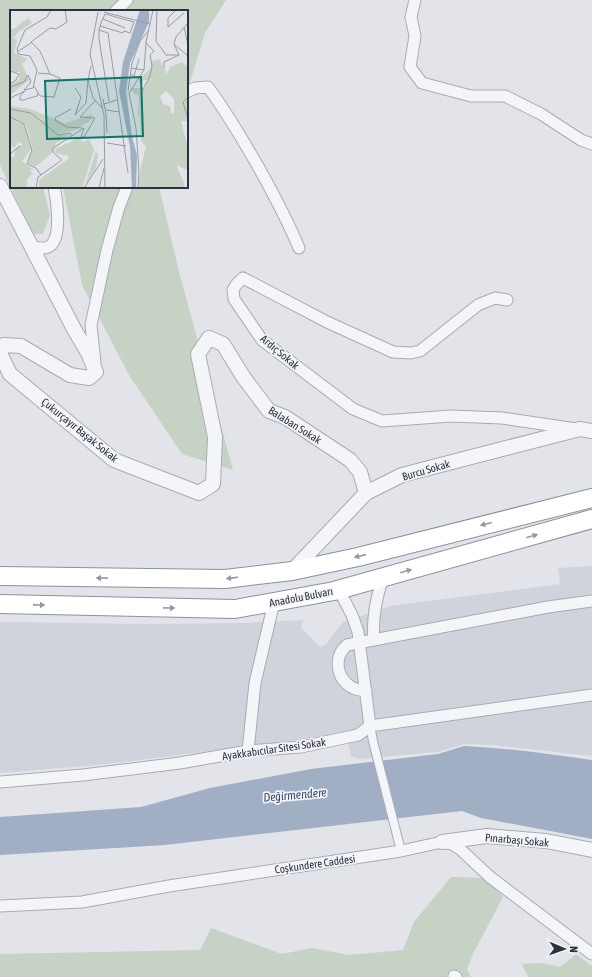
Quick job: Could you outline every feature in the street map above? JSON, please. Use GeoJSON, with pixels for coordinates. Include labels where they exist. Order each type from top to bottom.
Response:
{"type":"FeatureCollection","features":[{"type":"Feature","properties":{"kind":"highway"},"geometry":{"type":"LineString","coordinates":[[0,576],[225,579],[292,571],[358,557],[592,498]]}},
{"type":"Feature","properties":{"kind":"highway","name":"Anadolu Bulvarı"},"geometry":{"type":"LineString","coordinates":[[0,604],[235,609],[339,590],[592,519]]}},
{"type":"Feature","properties":{"kind":"street"},"geometry":{"type":"LineString","coordinates":[[117,10],[127,0]]}},
{"type":"Feature","properties":{"kind":"street"},"geometry":{"type":"LineString","coordinates":[[415,0],[411,17],[415,36],[410,67],[422,83],[471,96],[505,96],[541,114],[581,140],[592,144]]}},
{"type":"Feature","properties":{"kind":"street"},"geometry":{"type":"LineString","coordinates":[[188,92],[195,88],[208,87],[218,100],[235,126],[286,217],[299,248]]}},
{"type":"Feature","properties":{"kind":"street"},"geometry":{"type":"LineString","coordinates":[[0,186],[88,353],[96,372]]}},
{"type":"Feature","properties":{"kind":"street"},"geometry":{"type":"LineString","coordinates":[[31,247],[42,248],[50,246],[55,239],[58,224],[58,205],[54,188]]}},
{"type":"Feature","properties":{"kind":"street"},"geometry":{"type":"LineString","coordinates":[[96,372],[91,325],[107,250],[119,207],[127,188]]}},
{"type":"Feature","properties":{"kind":"street","name":"Ardıç Sokak"},"geometry":{"type":"LineString","coordinates":[[507,300],[495,298],[478,305],[420,351],[411,353],[393,352],[334,325],[242,278],[234,290],[234,299],[262,340],[353,410],[382,421],[451,416],[502,418],[586,430]]}},
{"type":"Feature","properties":{"kind":"street","name":"Çukurçayır Başak Sokak"},"geometry":{"type":"LineString","coordinates":[[96,372],[89,378],[70,375],[21,346],[4,345],[0,352],[10,374],[114,460],[199,493],[213,484],[216,437],[198,354],[209,338]]}},
{"type":"Feature","properties":{"kind":"street","name":"Balaban Sokak"},"geometry":{"type":"LineString","coordinates":[[209,338],[222,344],[244,378],[269,410],[285,417],[350,460],[360,472],[366,493]]}},
{"type":"Feature","properties":{"kind":"street","name":"Burcu Sokak"},"geometry":{"type":"LineString","coordinates":[[292,571],[366,493],[402,475],[586,430]]}},
{"type":"Feature","properties":{"kind":"street"},"geometry":{"type":"LineString","coordinates":[[374,640],[374,612],[377,595],[383,578]]}},
{"type":"Feature","properties":{"kind":"street"},"geometry":{"type":"LineString","coordinates":[[339,590],[352,615],[358,632],[370,726],[400,847]]}},
{"type":"Feature","properties":{"kind":"street"},"geometry":{"type":"LineString","coordinates":[[366,691],[353,688],[339,673],[338,661],[341,650],[347,645],[548,607],[592,601]]}},
{"type":"Feature","properties":{"kind":"street"},"geometry":{"type":"LineString","coordinates":[[248,751],[254,683],[274,602]]}},
{"type":"Feature","properties":{"kind":"street","name":"Ayakkabıcılar Sitesi Sokak"},"geometry":{"type":"LineString","coordinates":[[0,782],[180,763],[248,751],[301,747],[358,735],[370,726],[592,696]]}},
{"type":"Feature","properties":{"kind":"street","name":"Pınarbaşı Sokak"},"geometry":{"type":"LineString","coordinates":[[442,842],[488,836],[546,841],[592,850]]}},
{"type":"Feature","properties":{"kind":"street"},"geometry":{"type":"LineString","coordinates":[[442,842],[452,844],[460,849],[490,877],[592,954]]}},
{"type":"Feature","properties":{"kind":"street","name":"Coşkundere Caddesi"},"geometry":{"type":"LineString","coordinates":[[0,906],[82,902],[400,847],[442,842]]}},
{"type":"Feature","properties":{"kind":"shaded area"},"geometry":{"type":"Polygon","coordinates":[[[592,566],[592,756],[491,745],[464,744],[438,752],[359,759],[351,756],[348,743],[351,730],[340,735],[99,765],[0,773],[0,622],[141,624],[245,623],[304,620],[301,627],[320,647],[326,644],[343,622],[390,606],[560,584],[558,568],[592,566]]]}},
{"type":"Feature","properties":{"kind":"green space"},"geometry":{"type":"Polygon","coordinates":[[[0,0],[226,0],[205,33],[188,89],[188,10],[10,10],[10,186],[0,165],[0,0]]]}},
{"type":"Feature","properties":{"kind":"green space"},"geometry":{"type":"Polygon","coordinates":[[[11,188],[43,188],[50,215],[43,234],[33,234],[11,188]]]}},
{"type":"Feature","properties":{"kind":"green space"},"geometry":{"type":"Polygon","coordinates":[[[63,188],[159,188],[179,272],[233,470],[182,454],[129,375],[82,285],[63,188]]]}},
{"type":"Feature","properties":{"kind":"green space"},"geometry":{"type":"Polygon","coordinates":[[[451,877],[490,878],[503,897],[473,954],[467,970],[471,977],[0,977],[0,954],[200,950],[211,928],[282,954],[312,948],[349,955],[403,950],[414,922],[451,877]]]}},
{"type":"Feature","properties":{"kind":"green space"},"geometry":{"type":"Polygon","coordinates":[[[576,954],[592,966],[592,977],[528,977],[522,964],[541,963],[560,967],[576,954]]]}},
{"type":"Feature","properties":{"kind":"water","name":"Değirmendere"},"geometry":{"type":"Polygon","coordinates":[[[464,746],[544,753],[592,760],[592,839],[481,818],[462,811],[165,845],[0,855],[0,817],[141,807],[210,788],[311,769],[438,754],[464,746]]]}}]}
